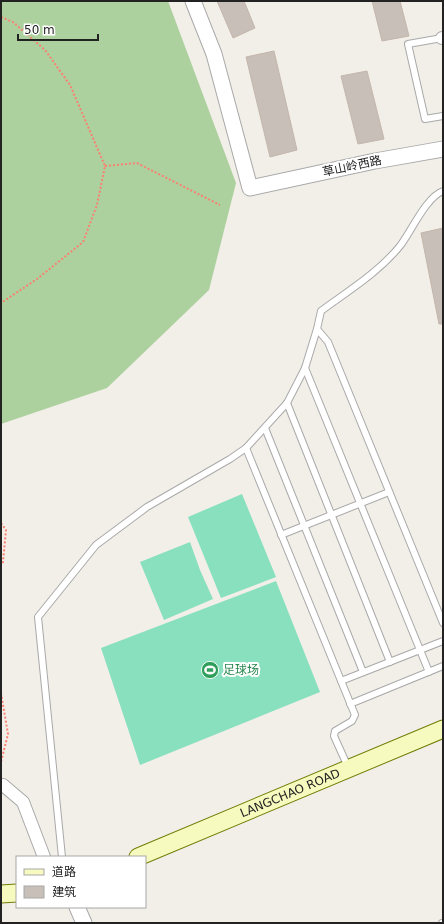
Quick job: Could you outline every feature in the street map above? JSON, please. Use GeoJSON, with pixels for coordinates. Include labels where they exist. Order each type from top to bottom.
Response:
{"type":"FeatureCollection","features":[{"type":"Feature","properties":{"kind":"main road","name":"LANGCHAO ROAD"},"geometry":{"type":"LineString","coordinates":[[140,856],[443,729]]}},
{"type":"Feature","properties":{"kind":"main road"},"geometry":{"type":"LineString","coordinates":[[1,894],[16,893]]}},
{"type":"Feature","properties":{"kind":"street","name":"草山岭西路"},"geometry":{"type":"LineString","coordinates":[[193,1],[214,54],[250,188],[375,161],[443,149]]}},
{"type":"Feature","properties":{"kind":"street"},"geometry":{"type":"LineString","coordinates":[[1,785],[4,785],[23,802],[44,856]]}},
{"type":"Feature","properties":{"kind":"street"},"geometry":{"type":"LineString","coordinates":[[67,908],[74,923]]}},
{"type":"Feature","properties":{"kind":"street"},"geometry":{"type":"LineString","coordinates":[[77,908],[84,923]]}},
{"type":"Feature","properties":{"kind":"lane"},"geometry":{"type":"LineString","coordinates":[[443,39],[408,44],[425,119],[443,116]]}},
{"type":"Feature","properties":{"kind":"lane"},"geometry":{"type":"LineString","coordinates":[[62,856],[38,617],[96,546],[146,507],[230,459],[246,448],[287,403],[305,368],[317,329],[320,311],[384,264],[401,245],[421,213],[438,193],[443,191]]}},
{"type":"Feature","properties":{"kind":"lane"},"geometry":{"type":"LineString","coordinates":[[317,329],[328,342],[443,623]]}},
{"type":"Feature","properties":{"kind":"lane"},"geometry":{"type":"LineString","coordinates":[[305,368],[429,672]]}},
{"type":"Feature","properties":{"kind":"lane"},"geometry":{"type":"LineString","coordinates":[[287,403],[390,662]]}},
{"type":"Feature","properties":{"kind":"lane"},"geometry":{"type":"LineString","coordinates":[[265,428],[363,672]]}},
{"type":"Feature","properties":{"kind":"lane"},"geometry":{"type":"LineString","coordinates":[[246,448],[355,715],[352,721],[336,730],[334,736],[348,768]]}},
{"type":"Feature","properties":{"kind":"lane"},"geometry":{"type":"LineString","coordinates":[[282,535],[389,492]]}},
{"type":"Feature","properties":{"kind":"lane"},"geometry":{"type":"LineString","coordinates":[[340,681],[443,641]]}},
{"type":"Feature","properties":{"kind":"lane"},"geometry":{"type":"LineString","coordinates":[[350,704],[443,666]]}},
{"type":"Feature","properties":{"kind":"path"},"geometry":{"type":"LineString","coordinates":[[1,17],[13,22],[45,50],[70,85],[105,166],[97,205],[83,242],[37,279],[1,303]]}},
{"type":"Feature","properties":{"kind":"path"},"geometry":{"type":"LineString","coordinates":[[105,166],[137,164],[220,205]]}},
{"type":"Feature","properties":{"kind":"path"},"geometry":{"type":"LineString","coordinates":[[1,523],[6,530],[3,562],[1,565]]}},
{"type":"Feature","properties":{"kind":"path"},"geometry":{"type":"LineString","coordinates":[[1,693],[8,734],[1,762]]}},
{"type":"Feature","properties":{"kind":"green space"},"geometry":{"type":"Polygon","coordinates":[[[1,1],[168,1],[236,183],[209,290],[107,388],[1,424],[1,1]]]}},
{"type":"Feature","properties":{"kind":"green space"},"geometry":{"type":"Polygon","coordinates":[[[242,494],[276,577],[221,598],[188,517],[242,494]]]}},
{"type":"Feature","properties":{"kind":"green space"},"geometry":{"type":"Polygon","coordinates":[[[190,542],[200,570],[213,599],[164,620],[140,562],[190,542]]]}},
{"type":"Feature","properties":{"kind":"green space","name":"足球场"},"geometry":{"type":"Polygon","coordinates":[[[276,581],[320,692],[140,765],[101,648],[276,581]]]}},
{"type":"Feature","properties":{"kind":"building"},"geometry":{"type":"Polygon","coordinates":[[[217,1],[244,1],[255,28],[233,38],[217,1]]]}},
{"type":"Feature","properties":{"kind":"building"},"geometry":{"type":"Polygon","coordinates":[[[372,1],[400,1],[409,36],[382,41],[372,1]]]}},
{"type":"Feature","properties":{"kind":"building"},"geometry":{"type":"Polygon","coordinates":[[[274,51],[297,150],[270,157],[246,57],[274,51]]]}},
{"type":"Feature","properties":{"kind":"building"},"geometry":{"type":"Polygon","coordinates":[[[367,71],[384,139],[358,144],[341,76],[367,71]]]}},
{"type":"Feature","properties":{"kind":"building"},"geometry":{"type":"Polygon","coordinates":[[[443,228],[443,324],[439,324],[421,233],[443,228]]]}},
{"type":"Feature","properties":{"kind":"place","name":"足球场"},"geometry":{"type":"Point","coordinates":[210,670]}}]}
